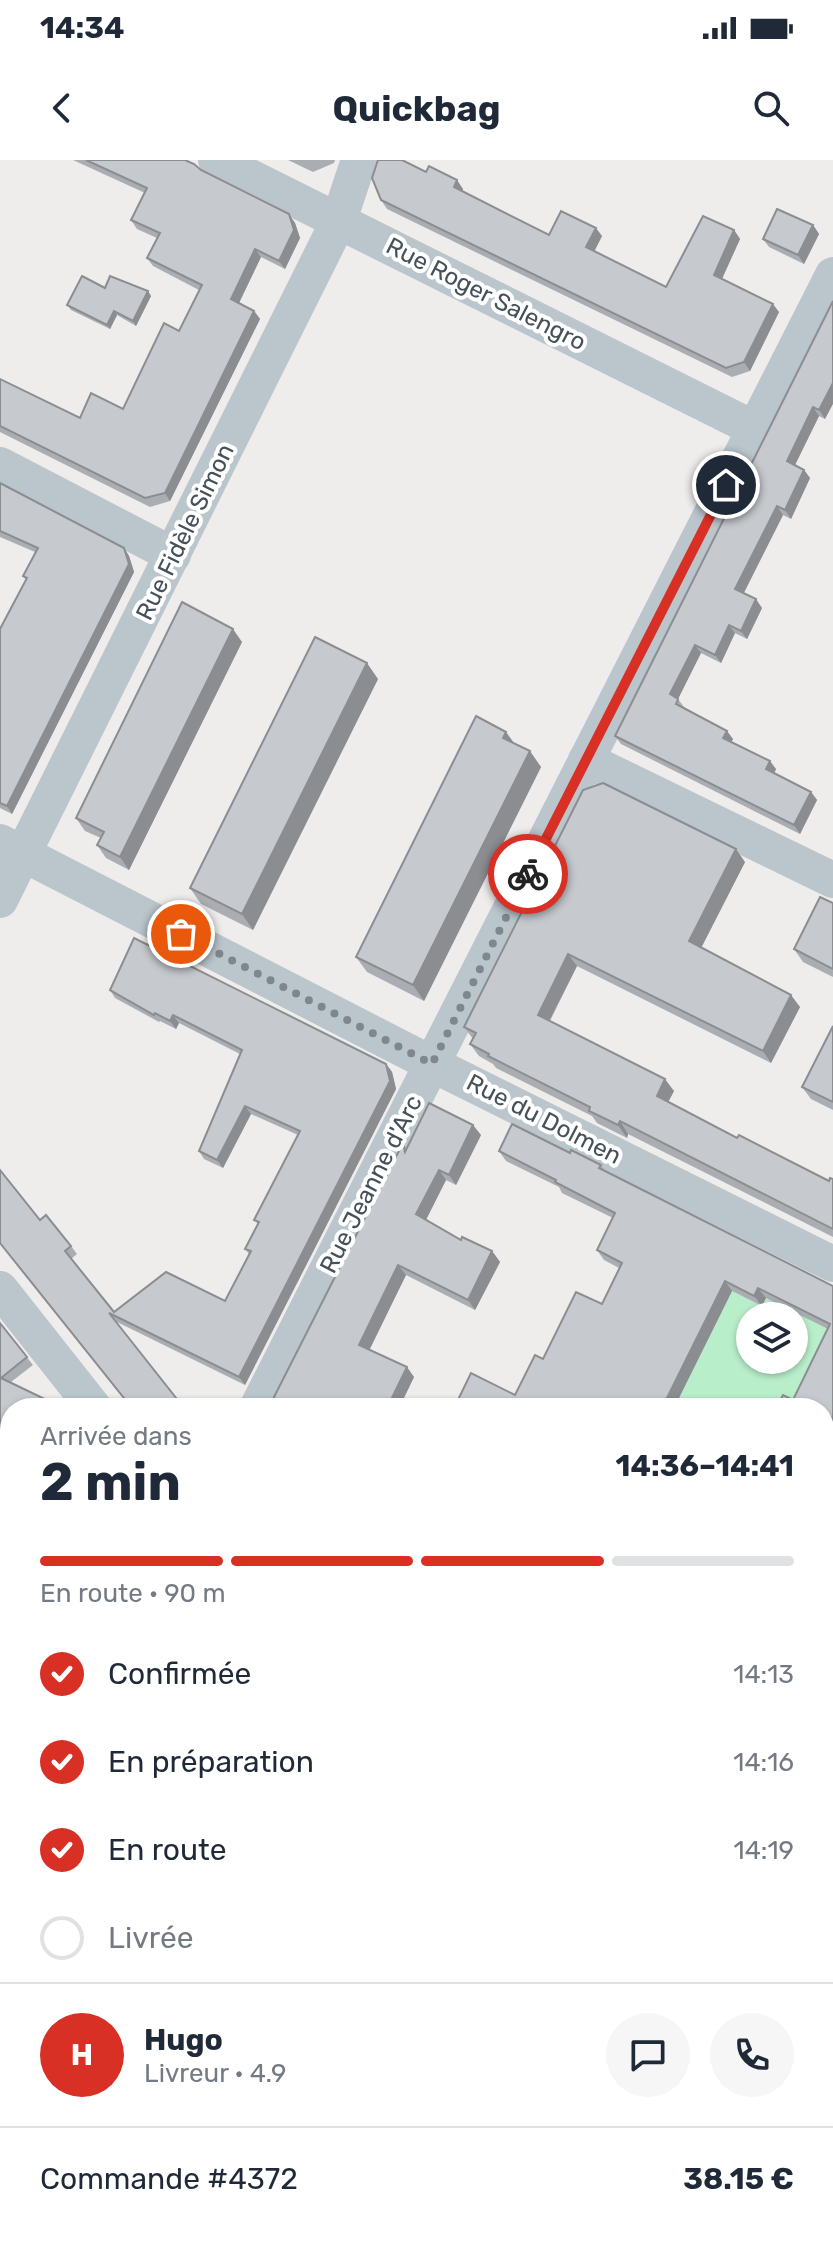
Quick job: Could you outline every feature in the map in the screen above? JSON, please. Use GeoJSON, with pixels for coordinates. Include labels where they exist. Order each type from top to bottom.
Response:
{"type":"FeatureCollection","features":[{"type":"Feature","properties":{"kind":"street","name":"Rue Roger Salengro"},"geometry":{"type":"LineString","coordinates":[[216,160],[755,429]]}},
{"type":"Feature","properties":{"kind":"street","name":"Rue Fidèle Simon"},"geometry":{"type":"LineString","coordinates":[[0,900],[12,847],[173,555],[339,220],[359,160]]}},
{"type":"Feature","properties":{"kind":"street","name":"Rue Jeanne d'Arc"},"geometry":{"type":"LineString","coordinates":[[262,1398],[833,275]]}},
{"type":"Feature","properties":{"kind":"street"},"geometry":{"type":"LineString","coordinates":[[0,465],[173,555]]}},
{"type":"Feature","properties":{"kind":"street"},"geometry":{"type":"LineString","coordinates":[[586,760],[833,880]]}},
{"type":"Feature","properties":{"kind":"street","name":"Rue du Dolmen"},"geometry":{"type":"LineString","coordinates":[[12,847],[432,1064],[833,1264]]}},
{"type":"Feature","properties":{"kind":"street"},"geometry":{"type":"LineString","coordinates":[[0,1289],[86,1398]]}},
{"type":"Feature","properties":{"kind":"green space"},"geometry":{"type":"Polygon","coordinates":[[[782,1266],[833,1332],[833,1347],[795,1398],[679,1398],[732,1291],[754,1302],[736,1302],[736,1374],[808,1374],[808,1302],[764,1302],[782,1266]]]}},
{"type":"Feature","properties":{"kind":"building"},"geometry":{"type":"Polygon","coordinates":[[[86,160],[185,160],[289,214],[294,230],[279,261],[255,249],[231,299],[254,311],[165,493],[145,498],[0,426],[0,379],[80,418],[91,393],[123,409],[164,323],[179,331],[202,285],[147,258],[160,233],[131,220],[147,188],[86,160]]]}},
{"type":"Feature","properties":{"kind":"building"},"geometry":{"type":"Polygon","coordinates":[[[378,160],[402,160],[426,172],[429,166],[457,180],[454,187],[549,235],[561,211],[596,228],[586,247],[666,287],[703,216],[734,230],[714,275],[773,304],[744,362],[726,368],[381,200],[372,178],[378,160]]]}},
{"type":"Feature","properties":{"kind":"building"},"geometry":{"type":"Polygon","coordinates":[[[777,209],[813,225],[798,255],[763,239],[777,209]]]}},
{"type":"Feature","properties":{"kind":"building"},"geometry":{"type":"Polygon","coordinates":[[[82,276],[105,288],[110,276],[148,291],[133,321],[114,311],[107,325],[67,305],[82,276]]]}},
{"type":"Feature","properties":{"kind":"building"},"geometry":{"type":"Polygon","coordinates":[[[833,301],[833,383],[819,410],[813,407],[787,461],[804,470],[785,510],[777,506],[735,589],[756,599],[741,631],[729,625],[715,655],[695,645],[670,694],[678,699],[676,704],[727,731],[723,738],[770,761],[766,769],[811,792],[794,825],[615,736],[833,301]]]}},
{"type":"Feature","properties":{"kind":"building"},"geometry":{"type":"Polygon","coordinates":[[[0,483],[124,548],[129,564],[7,806],[0,803],[0,629],[27,578],[23,576],[38,548],[0,531],[0,483]]]}},
{"type":"Feature","properties":{"kind":"building"},"geometry":{"type":"Polygon","coordinates":[[[182,602],[233,629],[120,857],[97,845],[104,832],[76,818],[182,602]]]}},
{"type":"Feature","properties":{"kind":"building"},"geometry":{"type":"Polygon","coordinates":[[[315,637],[367,663],[242,914],[190,888],[315,637]]]}},
{"type":"Feature","properties":{"kind":"building"},"geometry":{"type":"Polygon","coordinates":[[[476,716],[506,732],[503,738],[530,751],[413,985],[356,957],[476,716]]]}},
{"type":"Feature","properties":{"kind":"building"},"geometry":{"type":"Polygon","coordinates":[[[603,783],[736,849],[689,941],[791,995],[763,1051],[568,954],[538,1015],[665,1079],[657,1096],[737,1138],[739,1135],[829,1181],[833,1179],[833,1229],[620,1121],[618,1125],[589,1111],[590,1107],[470,1044],[476,1033],[464,1027],[583,790],[603,783]]]}},
{"type":"Feature","properties":{"kind":"building"},"geometry":{"type":"Polygon","coordinates":[[[820,897],[833,903],[833,969],[794,949],[820,897]]]}},
{"type":"Feature","properties":{"kind":"building"},"geometry":{"type":"Polygon","coordinates":[[[134,938],[386,1064],[390,1081],[239,1377],[109,1313],[176,1398],[124,1398],[0,1243],[0,1170],[40,1220],[46,1215],[71,1246],[65,1251],[114,1312],[166,1272],[225,1301],[251,1251],[245,1249],[259,1222],[254,1220],[300,1131],[245,1106],[217,1160],[199,1151],[242,1050],[173,1015],[170,1021],[154,1015],[110,990],[134,938]]]}},
{"type":"Feature","properties":{"kind":"building"},"geometry":{"type":"Polygon","coordinates":[[[833,1026],[833,1102],[802,1087],[833,1026]]]}},
{"type":"Feature","properties":{"kind":"building"},"geometry":{"type":"Polygon","coordinates":[[[429,1103],[473,1125],[449,1175],[439,1170],[416,1214],[461,1240],[462,1237],[492,1251],[468,1300],[398,1265],[359,1345],[407,1367],[392,1398],[274,1398],[403,1143],[405,1152],[429,1103]]]}},
{"type":"Feature","properties":{"kind":"building"},"geometry":{"type":"Polygon","coordinates":[[[512,1124],[601,1165],[599,1168],[833,1286],[833,1398],[794,1398],[830,1324],[808,1313],[808,1302],[786,1302],[758,1288],[754,1296],[725,1281],[667,1398],[459,1398],[471,1373],[515,1395],[535,1355],[543,1359],[576,1292],[602,1304],[622,1263],[597,1250],[615,1213],[499,1151],[512,1124]]]}},
{"type":"Feature","properties":{"kind":"building"},"geometry":{"type":"Polygon","coordinates":[[[0,1323],[27,1357],[1,1378],[43,1398],[0,1398],[0,1323]]]}},
{"type":"Feature","properties":{"kind":"way so far"},"geometry":{"type":"LineString","coordinates":[[181,934],[432,1064],[528,874]]}},
{"type":"Feature","properties":{"kind":"route"},"geometry":{"type":"LineString","coordinates":[[528,874],[726,485]]}}]}
